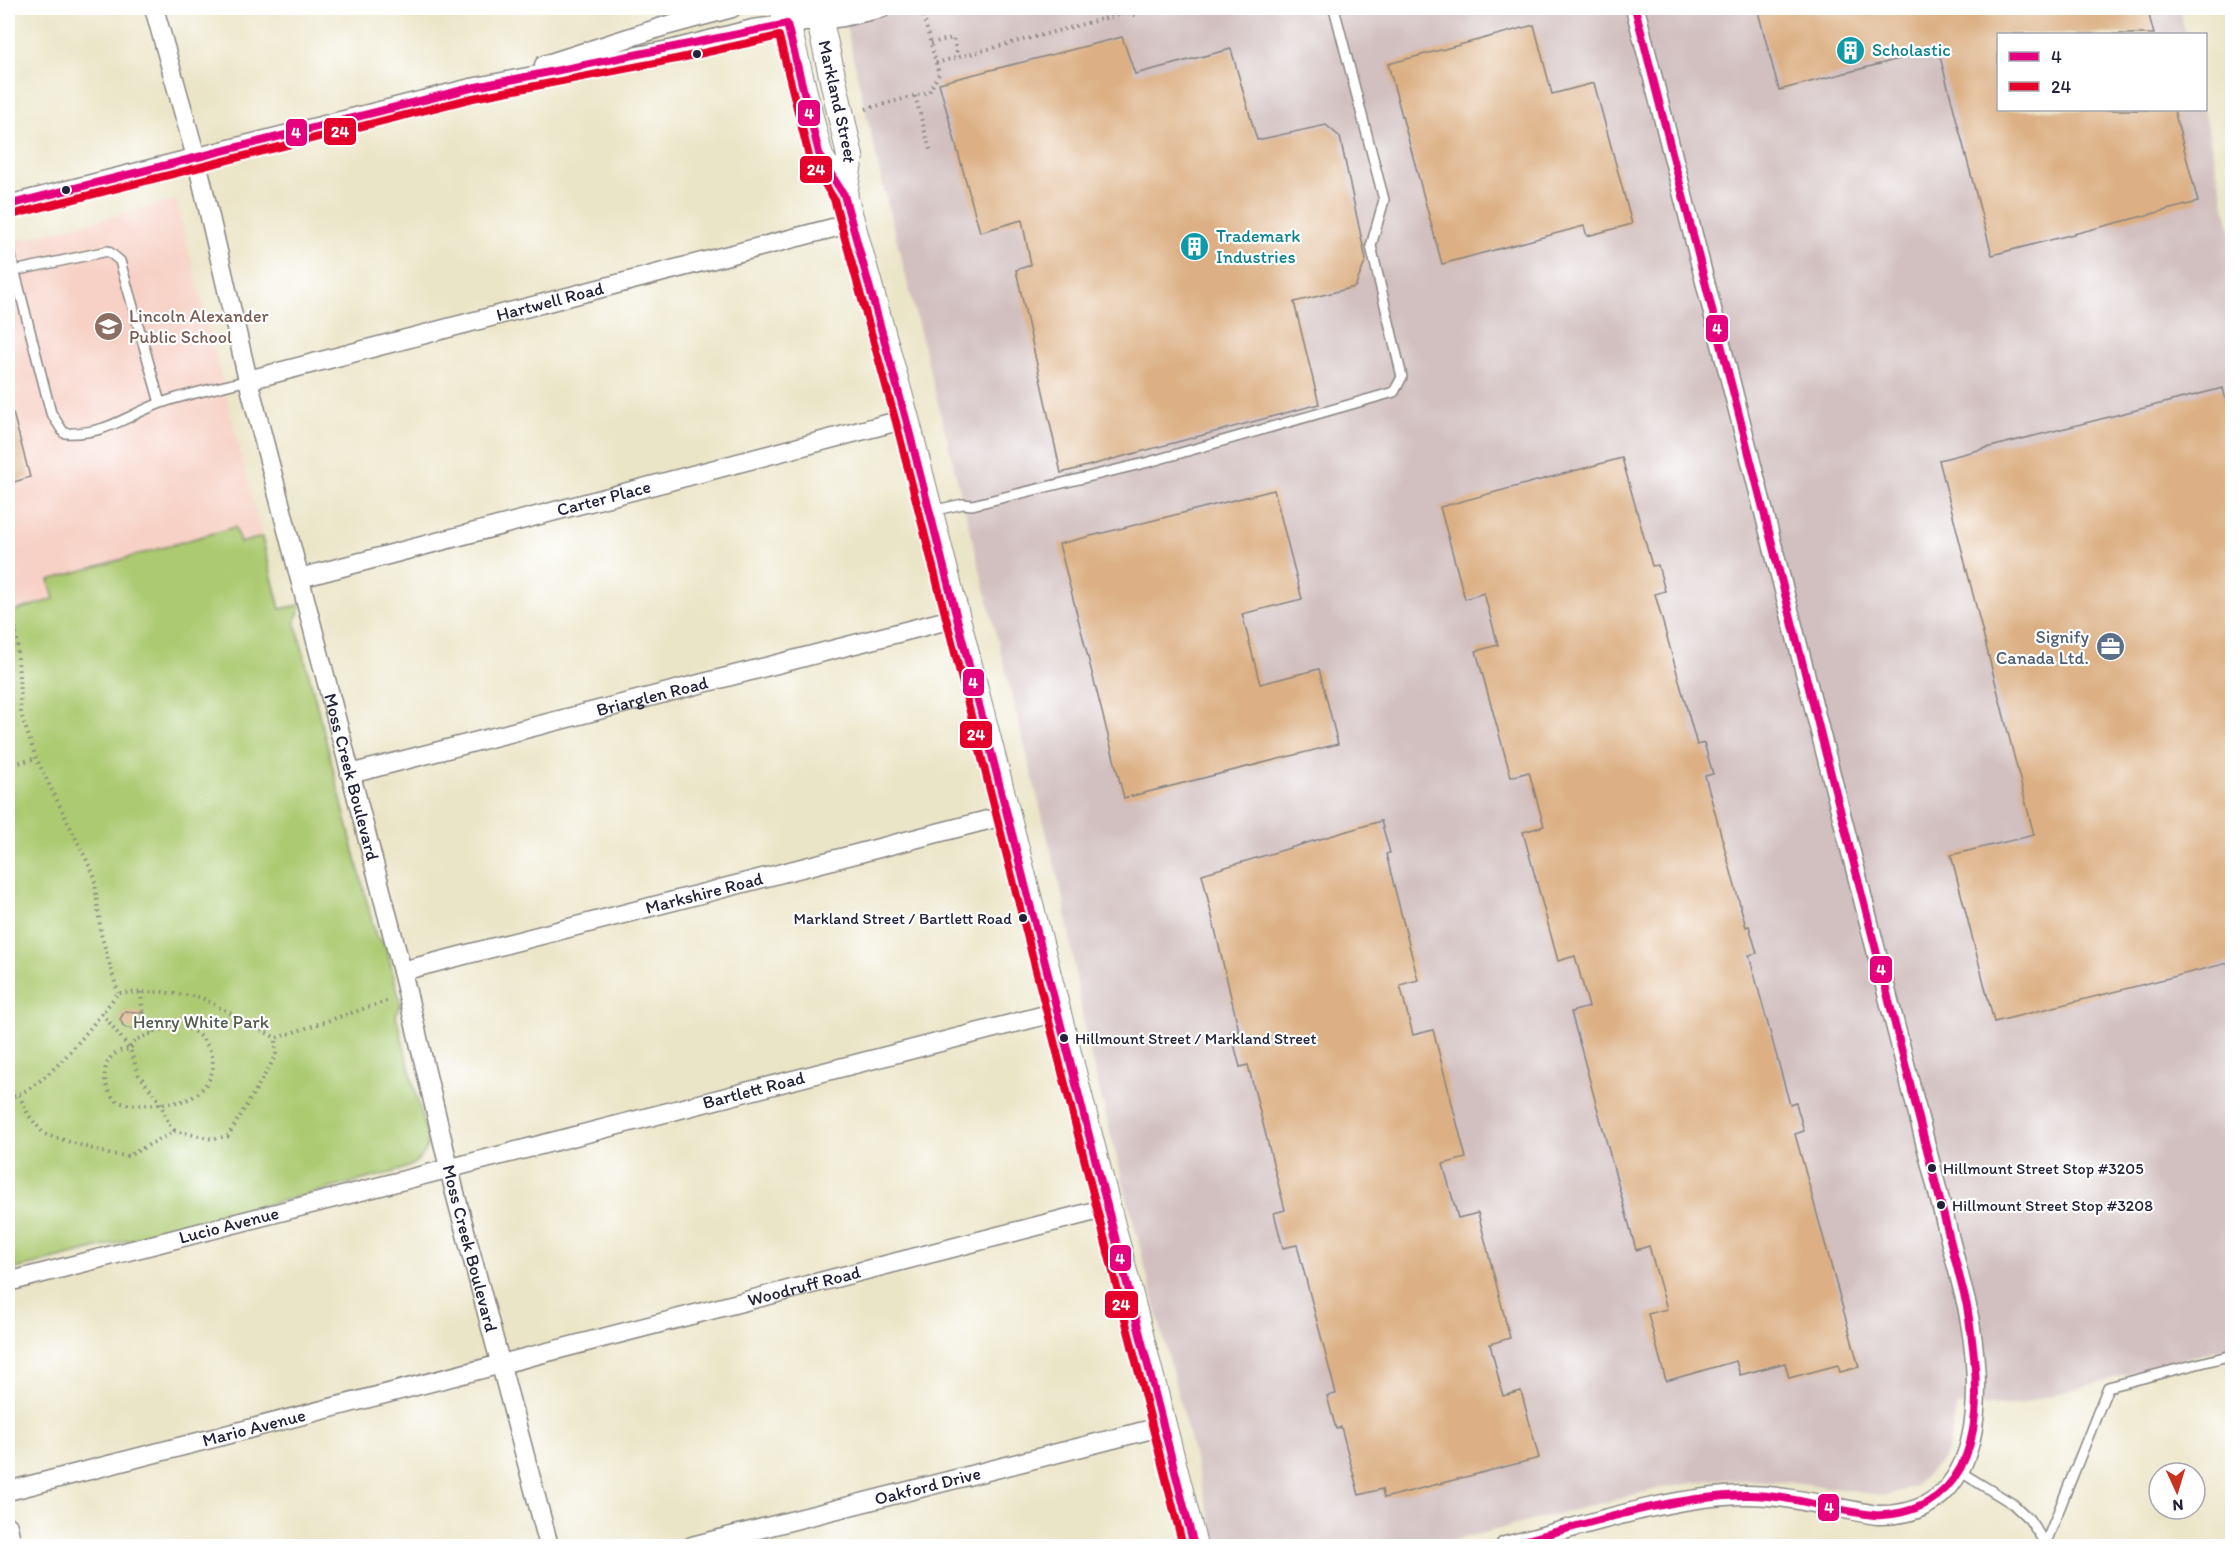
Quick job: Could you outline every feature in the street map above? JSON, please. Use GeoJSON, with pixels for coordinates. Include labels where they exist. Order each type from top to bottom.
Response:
{"type":"FeatureCollection","features":[{"type":"Feature","properties":{"kind":"street","name":"Moss Creek Boulevard"},"geometry":{"type":"LineString","coordinates":[[154,8],[196,157],[248,381],[402,971],[449,1169],[549,1546]]}},
{"type":"Feature","properties":{"kind":"street"},"geometry":{"type":"LineString","coordinates":[[471,88],[665,26],[732,8]]}},
{"type":"Feature","properties":{"kind":"street"},"geometry":{"type":"LineString","coordinates":[[8,205],[471,88],[674,49],[753,29],[785,16],[882,8]]}},
{"type":"Feature","properties":{"kind":"street"},"geometry":{"type":"LineString","coordinates":[[1505,1546],[1635,1513],[1721,1496],[1769,1496],[1877,1515],[1905,1514],[1938,1498],[1959,1471],[1971,1435],[1976,1394],[1974,1344],[1967,1306],[1635,8]]}},
{"type":"Feature","properties":{"kind":"street","name":"Markland Street"},"geometry":{"type":"LineString","coordinates":[[818,14],[850,156],[844,195]]}},
{"type":"Feature","properties":{"kind":"street","name":"Markland Street"},"geometry":{"type":"LineString","coordinates":[[785,16],[820,158],[844,195],[906,419],[1194,1546]]}},
{"type":"Feature","properties":{"kind":"street","name":"Hartwell Road"},"geometry":{"type":"LineString","coordinates":[[248,381],[852,223]]}},
{"type":"Feature","properties":{"kind":"street","name":"Carter Place"},"geometry":{"type":"LineString","coordinates":[[300,578],[906,419]]}},
{"type":"Feature","properties":{"kind":"street","name":"Briarglen Road"},"geometry":{"type":"LineString","coordinates":[[350,774],[956,618]]}},
{"type":"Feature","properties":{"kind":"street","name":"Markshire Road"},"geometry":{"type":"LineString","coordinates":[[402,971],[1006,815]]}},
{"type":"Feature","properties":{"kind":"street","name":"Bartlett Road"},"geometry":{"type":"LineString","coordinates":[[449,1169],[1057,1012]]}},
{"type":"Feature","properties":{"kind":"street","name":"Lucio Avenue"},"geometry":{"type":"LineString","coordinates":[[8,1282],[449,1169]]}},
{"type":"Feature","properties":{"kind":"street","name":"Woodruff Road"},"geometry":{"type":"LineString","coordinates":[[500,1365],[1107,1208]]}},
{"type":"Feature","properties":{"kind":"street","name":"Mario Avenue"},"geometry":{"type":"LineString","coordinates":[[8,1491],[500,1365]]}},
{"type":"Feature","properties":{"kind":"street","name":"Oakford Drive"},"geometry":{"type":"LineString","coordinates":[[692,1546],[1164,1426]]}},
{"type":"Feature","properties":{"kind":"street"},"geometry":{"type":"LineString","coordinates":[[8,1526],[12,1546]]}},
{"type":"Feature","properties":{"kind":"lane"},"geometry":{"type":"LineString","coordinates":[[929,511],[963,504],[972,505],[1149,462],[1394,392],[1402,377],[1371,246],[1384,200],[1334,8]]}},
{"type":"Feature","properties":{"kind":"lane"},"geometry":{"type":"LineString","coordinates":[[8,244],[10,271],[51,413],[64,433],[82,434],[106,428],[160,403],[248,381]]}},
{"type":"Feature","properties":{"kind":"lane"},"geometry":{"type":"LineString","coordinates":[[10,271],[108,251],[120,261],[160,403]]}},
{"type":"Feature","properties":{"kind":"lane"},"geometry":{"type":"LineString","coordinates":[[2046,1546],[2108,1387],[2232,1355]]}},
{"type":"Feature","properties":{"kind":"lane"},"geometry":{"type":"LineString","coordinates":[[1959,1471],[2013,1504],[2028,1519],[2046,1546]]}},
{"type":"Feature","properties":{"kind":"path"},"geometry":{"type":"LineString","coordinates":[[866,109],[929,92],[939,74],[922,11]]}},
{"type":"Feature","properties":{"kind":"path"},"geometry":{"type":"LineString","coordinates":[[936,63],[1125,13],[1138,16]]}},
{"type":"Feature","properties":{"kind":"path"},"geometry":{"type":"LineString","coordinates":[[931,43],[953,38],[958,57]]}},
{"type":"Feature","properties":{"kind":"path"},"geometry":{"type":"LineString","coordinates":[[915,96],[932,153]]}},
{"type":"Feature","properties":{"kind":"path"},"geometry":{"type":"LineString","coordinates":[[8,580],[17,640],[21,714],[36,758],[94,875],[101,934],[118,993]]}},
{"type":"Feature","properties":{"kind":"path"},"geometry":{"type":"LineString","coordinates":[[8,765],[36,758]]}},
{"type":"Feature","properties":{"kind":"path"},"geometry":{"type":"LineString","coordinates":[[118,993],[200,997],[276,1038],[345,1017],[396,998]]}},
{"type":"Feature","properties":{"kind":"path"},"geometry":{"type":"LineString","coordinates":[[8,1098],[19,1095],[66,1057],[118,993]]}},
{"type":"Feature","properties":{"kind":"path"},"geometry":{"type":"LineString","coordinates":[[141,993],[142,1007],[152,1033]]}},
{"type":"Feature","properties":{"kind":"path"},"geometry":{"type":"LineString","coordinates":[[102,1013],[130,1049],[139,1076],[160,1102],[169,1124],[175,1131],[213,1139],[228,1136],[276,1056],[276,1038]]}},
{"type":"Feature","properties":{"kind":"path"},"geometry":{"type":"LineString","coordinates":[[171,1026],[188,1028],[205,1040],[212,1059],[212,1074],[199,1093],[185,1100],[134,1106],[117,1101],[105,1087],[104,1074],[108,1063],[116,1053],[130,1049],[135,1040],[171,1026]]}},
{"type":"Feature","properties":{"kind":"path"},"geometry":{"type":"LineString","coordinates":[[19,1095],[29,1116],[44,1134],[109,1154],[128,1156],[175,1131]]}},
{"type":"Feature","properties":{"kind":"shaded area"},"geometry":{"type":"Polygon","coordinates":[[[842,8],[2179,8],[2185,33],[1997,33],[1997,111],[2203,111],[2232,237],[2232,1346],[2015,1405],[1957,1406],[1948,1449],[1940,1462],[1915,1486],[1886,1496],[1800,1483],[1716,1479],[1657,1489],[1432,1546],[1217,1546],[1086,1038],[1064,902],[881,178],[842,8]]]}},
{"type":"Feature","properties":{"kind":"shaded area","name":"Lincoln Alexander Public School"},"geometry":{"type":"Polygon","coordinates":[[[176,200],[262,537],[8,613],[8,243],[176,200]]]}},
{"type":"Feature","properties":{"kind":"green space","name":"Henry White Park"},"geometry":{"type":"Polygon","coordinates":[[[235,527],[240,543],[262,537],[280,609],[299,605],[301,609],[295,620],[376,937],[385,943],[401,1004],[396,1015],[428,1141],[421,1158],[399,1171],[8,1271],[8,613],[54,599],[49,580],[235,527]]]}},
{"type":"Feature","properties":{"kind":"building"},"geometry":{"type":"Polygon","coordinates":[[[1757,8],[2147,8],[2154,33],[1997,33],[1997,111],[2174,111],[2198,202],[1992,255],[1938,49],[1779,90],[1757,8]]]}},
{"type":"Feature","properties":{"kind":"building"},"geometry":{"type":"Polygon","coordinates":[[[1534,25],[1552,94],[1594,83],[1632,224],[1587,236],[1584,226],[1442,264],[1388,64],[1534,25]]]}},
{"type":"Feature","properties":{"kind":"building","name":"Trademark Industries"},"geometry":{"type":"Polygon","coordinates":[[[1122,37],[1135,74],[1231,49],[1257,140],[1326,125],[1340,137],[1366,260],[1355,287],[1294,302],[1319,404],[1061,473],[1016,270],[1031,265],[1022,220],[980,232],[939,83],[1122,37]]]}},
{"type":"Feature","properties":{"kind":"building","name":"Signify Canada Ltd."},"geometry":{"type":"Polygon","coordinates":[[[2223,388],[2232,426],[2232,962],[1994,1022],[1951,855],[2034,835],[1939,460],[2223,388]]]}},
{"type":"Feature","properties":{"kind":"building"},"geometry":{"type":"Polygon","coordinates":[[[13,413],[30,477],[8,484],[8,414],[13,413]]]}},
{"type":"Feature","properties":{"kind":"building"},"geometry":{"type":"Polygon","coordinates":[[[1622,458],[1652,566],[1658,565],[1665,591],[1655,594],[1697,745],[1704,743],[1713,774],[1705,776],[1746,927],[1749,926],[1757,953],[1749,955],[1790,1105],[1796,1103],[1804,1131],[1795,1134],[1859,1367],[1840,1372],[1838,1365],[1789,1378],[1785,1363],[1740,1375],[1736,1361],[1666,1381],[1648,1314],[1667,1309],[1649,1246],[1636,1250],[1571,1012],[1589,1007],[1575,956],[1558,961],[1523,832],[1544,826],[1529,772],[1511,777],[1476,651],[1498,645],[1484,593],[1465,599],[1440,507],[1622,458]]]}},
{"type":"Feature","properties":{"kind":"building"},"geometry":{"type":"Polygon","coordinates":[[[1274,490],[1302,599],[1242,614],[1260,684],[1319,669],[1338,744],[1124,798],[1059,544],[1274,490]]]}},
{"type":"Feature","properties":{"kind":"building"},"geometry":{"type":"Polygon","coordinates":[[[1381,821],[1390,853],[1386,854],[1418,980],[1400,985],[1413,1035],[1433,1030],[1466,1158],[1443,1164],[1458,1218],[1478,1213],[1510,1338],[1490,1344],[1503,1396],[1521,1391],[1539,1458],[1384,1498],[1382,1489],[1359,1495],[1341,1427],[1336,1429],[1327,1396],[1336,1394],[1297,1245],[1283,1248],[1274,1213],[1285,1210],[1248,1065],[1240,1067],[1231,1032],[1239,1031],[1202,874],[1381,821]]]}},
{"type":"Feature","properties":{"kind":"building"},"geometry":{"type":"Polygon","coordinates":[[[125,1011],[145,1013],[133,1029],[124,1027],[120,1019],[125,1011]]]}},
{"type":"Feature","properties":{"kind":"transit line","name":"4"},"geometry":{"type":"LineString","coordinates":[[1505,1546],[1624,1513],[1714,1497],[1761,1495],[1875,1515],[1908,1511],[1927,1503],[1948,1486],[1962,1465],[1971,1440],[1975,1414],[1974,1358],[1967,1306],[1635,8]]}},
{"type":"Feature","properties":{"kind":"transit line","name":"4"},"geometry":{"type":"LineString","coordinates":[[8,205],[471,88],[787,24],[820,157],[844,195],[906,419],[1194,1546]]}},
{"type":"Feature","properties":{"kind":"transit line","name":"24"},"geometry":{"type":"LineString","coordinates":[[11,215],[473,98],[676,59],[779,36],[810,160],[834,199],[896,422],[1183,1546]]}},
{"type":"Feature","properties":{"kind":"place","name":"Scholastic"},"geometry":{"type":"Point","coordinates":[1851,50]}},
{"type":"Feature","properties":{"kind":"place","name":"Trademark Industries"},"geometry":{"type":"Point","coordinates":[1195,246]}},
{"type":"Feature","properties":{"kind":"place","name":"Lincoln Alexander Public School"},"geometry":{"type":"Point","coordinates":[108,326]}},
{"type":"Feature","properties":{"kind":"place","name":"Signify Canada Ltd."},"geometry":{"type":"Point","coordinates":[2110,647]}},
{"type":"Feature","properties":{"kind":"place","name":"Markland Street / Bartlett Road"},"geometry":{"type":"Point","coordinates":[1023,918]}},
{"type":"Feature","properties":{"kind":"place","name":"Hillmount Street / Markland Street"},"geometry":{"type":"Point","coordinates":[1064,1038]}},
{"type":"Feature","properties":{"kind":"place","name":"Hillmount Street Stop #3205"},"geometry":{"type":"Point","coordinates":[1932,1168]}},
{"type":"Feature","properties":{"kind":"place","name":"Hillmount Street Stop #3208"},"geometry":{"type":"Point","coordinates":[1941,1205]}}]}
